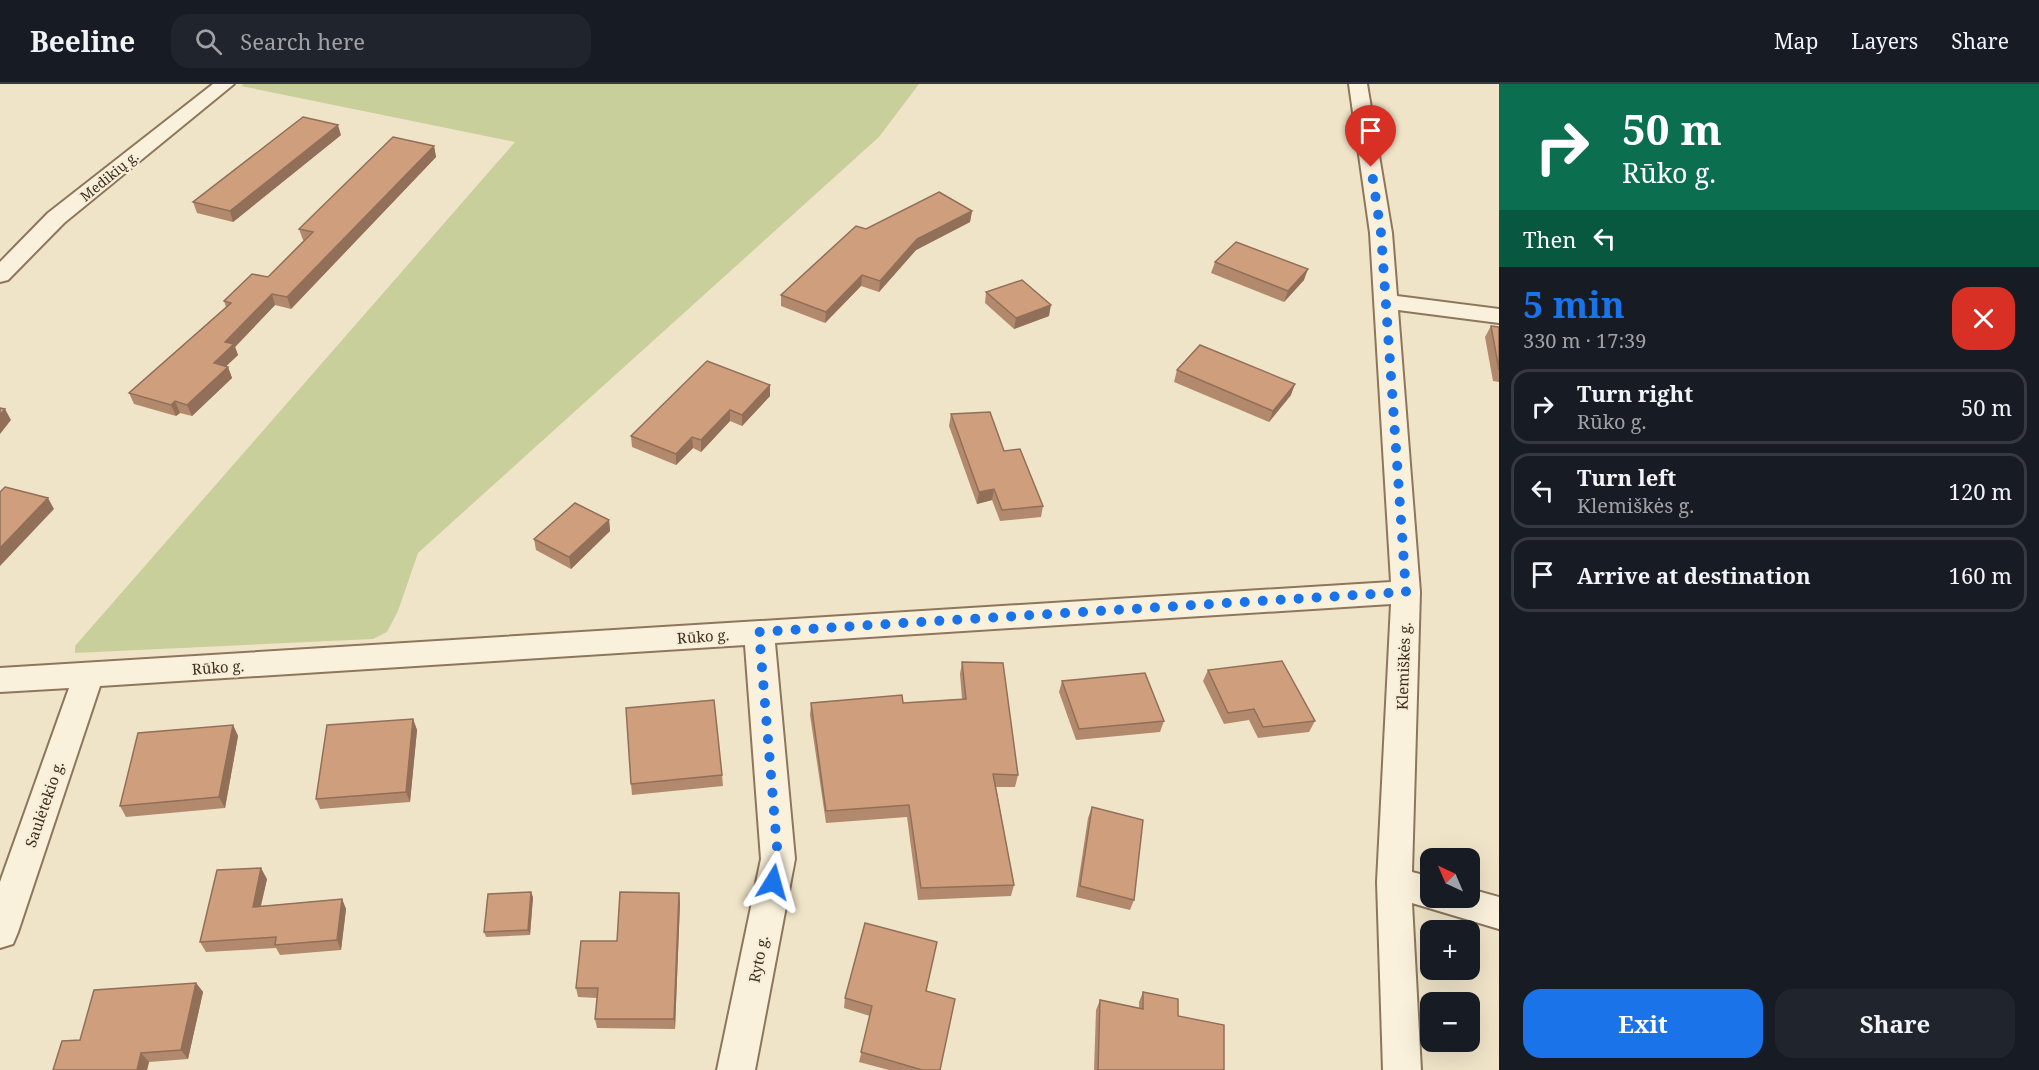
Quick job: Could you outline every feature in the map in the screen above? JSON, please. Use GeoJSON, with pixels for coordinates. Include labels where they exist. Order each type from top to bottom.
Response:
{"type":"FeatureCollection","features":[{"type":"Feature","properties":{"kind":"street","name":"Medikių g."},"geometry":{"type":"LineString","coordinates":[[0,275],[56,218],[225,84]]}},
{"type":"Feature","properties":{"kind":"street","name":"Klemiškės g."},"geometry":{"type":"LineString","coordinates":[[1358,84],[1381,233],[1406,592],[1394,882],[1402,1070]]}},
{"type":"Feature","properties":{"kind":"street"},"geometry":{"type":"LineString","coordinates":[[1386,302],[1499,316]]}},
{"type":"Feature","properties":{"kind":"street","name":"Rūko g."},"geometry":{"type":"LineString","coordinates":[[0,680],[1406,592]]}},
{"type":"Feature","properties":{"kind":"street","name":"Ryto g."},"geometry":{"type":"LineString","coordinates":[[736,1070],[778,859],[759,632]]}},
{"type":"Feature","properties":{"kind":"street","name":"Saulėtekio g."},"geometry":{"type":"LineString","coordinates":[[0,932],[88,676]]}},
{"type":"Feature","properties":{"kind":"street"},"geometry":{"type":"LineString","coordinates":[[1394,882],[1420,890]]}},
{"type":"Feature","properties":{"kind":"street"},"geometry":{"type":"LineString","coordinates":[[1480,908],[1499,913]]}},
{"type":"Feature","properties":{"kind":"green space"},"geometry":{"type":"Polygon","coordinates":[[[244,84],[919,84],[879,137],[418,553],[398,611],[387,632],[373,639],[75,653],[75,646],[515,142],[241,86],[244,84]]]}},
{"type":"Feature","properties":{"kind":"building"},"geometry":{"type":"Polygon","coordinates":[[[303,117],[338,125],[230,211],[193,202],[303,117]]]}},
{"type":"Feature","properties":{"kind":"building"},"geometry":{"type":"Polygon","coordinates":[[[393,137],[434,146],[287,297],[272,294],[225,342],[234,344],[214,363],[228,367],[187,405],[175,401],[171,405],[129,393],[231,303],[224,301],[252,274],[268,277],[313,232],[299,229],[393,137]]]}},
{"type":"Feature","properties":{"kind":"building"},"geometry":{"type":"Polygon","coordinates":[[[939,192],[972,211],[917,239],[880,281],[862,275],[826,312],[781,295],[856,226],[866,229],[939,192]]]}},
{"type":"Feature","properties":{"kind":"building"},"geometry":{"type":"Polygon","coordinates":[[[1236,242],[1308,269],[1288,291],[1215,262],[1236,242]]]}},
{"type":"Feature","properties":{"kind":"building"},"geometry":{"type":"Polygon","coordinates":[[[1022,280],[1051,305],[1016,318],[986,292],[1022,280]]]}},
{"type":"Feature","properties":{"kind":"building"},"geometry":{"type":"Polygon","coordinates":[[[1491,326],[1499,327],[1499,370],[1491,326]]]}},
{"type":"Feature","properties":{"kind":"building"},"geometry":{"type":"Polygon","coordinates":[[[1200,345],[1295,384],[1273,411],[1177,370],[1200,345]]]}},
{"type":"Feature","properties":{"kind":"building"},"geometry":{"type":"Polygon","coordinates":[[[707,361],[770,385],[742,415],[730,410],[701,440],[692,437],[676,454],[631,436],[707,361]]]}},
{"type":"Feature","properties":{"kind":"building"},"geometry":{"type":"Polygon","coordinates":[[[990,412],[1004,451],[1020,449],[1043,506],[1002,510],[994,489],[979,492],[951,414],[990,412]]]}},
{"type":"Feature","properties":{"kind":"building"},"geometry":{"type":"Polygon","coordinates":[[[5,487],[48,498],[0,548],[0,492],[5,487]]]}},
{"type":"Feature","properties":{"kind":"building"},"geometry":{"type":"Polygon","coordinates":[[[575,503],[609,520],[569,557],[534,539],[575,503]]]}},
{"type":"Feature","properties":{"kind":"building"},"geometry":{"type":"Polygon","coordinates":[[[1282,661],[1315,721],[1263,727],[1254,709],[1228,713],[1208,670],[1282,661]]]}},
{"type":"Feature","properties":{"kind":"building"},"geometry":{"type":"Polygon","coordinates":[[[962,662],[1003,663],[1018,775],[993,774],[1014,885],[921,888],[909,805],[826,811],[811,703],[902,695],[903,703],[966,699],[962,662]]]}},
{"type":"Feature","properties":{"kind":"building"},"geometry":{"type":"Polygon","coordinates":[[[1145,673],[1164,721],[1079,729],[1062,681],[1145,673]]]}},
{"type":"Feature","properties":{"kind":"building"},"geometry":{"type":"Polygon","coordinates":[[[714,700],[722,775],[631,784],[626,708],[714,700]]]}},
{"type":"Feature","properties":{"kind":"building"},"geometry":{"type":"Polygon","coordinates":[[[413,719],[406,792],[316,799],[327,725],[413,719]]]}},
{"type":"Feature","properties":{"kind":"building"},"geometry":{"type":"Polygon","coordinates":[[[233,725],[219,797],[120,806],[138,733],[233,725]]]}},
{"type":"Feature","properties":{"kind":"building"},"geometry":{"type":"Polygon","coordinates":[[[1092,807],[1143,820],[1134,900],[1080,886],[1092,807]]]}},
{"type":"Feature","properties":{"kind":"building"},"geometry":{"type":"Polygon","coordinates":[[[261,868],[253,907],[342,899],[337,940],[275,945],[276,937],[200,942],[217,870],[261,868]]]}},
{"type":"Feature","properties":{"kind":"building"},"geometry":{"type":"Polygon","coordinates":[[[531,892],[528,930],[484,932],[488,894],[531,892]]]}},
{"type":"Feature","properties":{"kind":"building"},"geometry":{"type":"Polygon","coordinates":[[[620,892],[679,893],[674,1019],[595,1019],[598,988],[576,988],[581,941],[617,941],[620,892]]]}},
{"type":"Feature","properties":{"kind":"building"},"geometry":{"type":"Polygon","coordinates":[[[865,923],[937,942],[926,991],[955,999],[940,1070],[922,1070],[861,1052],[872,1006],[845,998],[865,923]]]}},
{"type":"Feature","properties":{"kind":"building"},"geometry":{"type":"Polygon","coordinates":[[[196,983],[181,1050],[141,1053],[137,1070],[53,1070],[62,1041],[80,1040],[94,990],[196,983]]]}},
{"type":"Feature","properties":{"kind":"building"},"geometry":{"type":"Polygon","coordinates":[[[1143,992],[1178,999],[1178,1016],[1224,1025],[1224,1070],[1098,1070],[1100,1000],[1143,1009],[1143,992]]]}},
{"type":"Feature","properties":{"kind":"route"},"geometry":{"type":"LineString","coordinates":[[773,882],[778,859],[759,632],[1406,592],[1381,233],[1371,167]]}}]}
